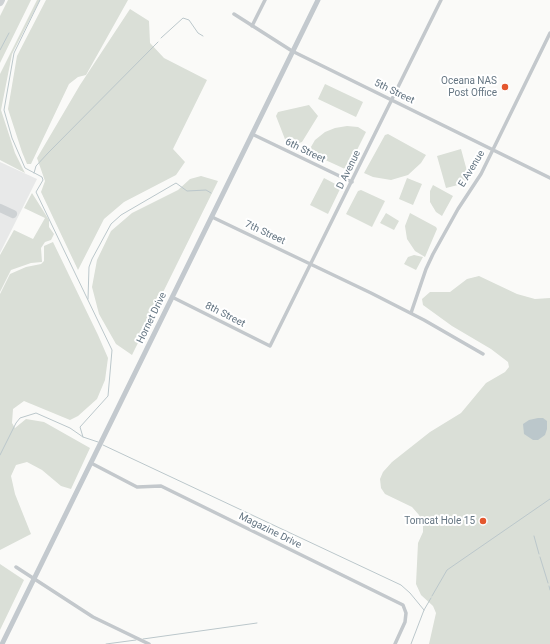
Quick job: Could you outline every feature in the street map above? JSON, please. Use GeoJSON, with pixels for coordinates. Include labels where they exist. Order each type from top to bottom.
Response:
{"type":"FeatureCollection","features":[{"type":"Feature","properties":{"kind":"main road","name":"Hornet Drive"},"geometry":{"type":"LineString","coordinates":[[2,644],[318,0]]}},
{"type":"Feature","properties":{"kind":"street"},"geometry":{"type":"LineString","coordinates":[[252,26],[265,0]]}},
{"type":"Feature","properties":{"kind":"street","name":"D Avenue"},"geometry":{"type":"LineString","coordinates":[[270,346],[312,264],[441,0]]}},
{"type":"Feature","properties":{"kind":"street","name":"5th Street"},"geometry":{"type":"LineString","coordinates":[[234,14],[292,52],[550,178]]}},
{"type":"Feature","properties":{"kind":"street","name":"E Avenue"},"geometry":{"type":"LineString","coordinates":[[411,313],[426,269],[433,254],[458,209],[481,174],[550,33]]}},
{"type":"Feature","properties":{"kind":"street","name":"6th Street"},"geometry":{"type":"LineString","coordinates":[[252,134],[352,182]]}},
{"type":"Feature","properties":{"kind":"street","name":"7th Street"},"geometry":{"type":"LineString","coordinates":[[212,217],[411,313],[483,354]]}},
{"type":"Feature","properties":{"kind":"street","name":"8th Street"},"geometry":{"type":"LineString","coordinates":[[172,297],[270,346]]}},
{"type":"Feature","properties":{"kind":"street","name":"Magazine Drive"},"geometry":{"type":"LineString","coordinates":[[91,464],[137,487],[161,486],[403,605],[406,613],[405,622],[395,644]]}},
{"type":"Feature","properties":{"kind":"street"},"geometry":{"type":"LineString","coordinates":[[16,567],[93,617],[149,644]]}},
{"type":"Feature","properties":{"kind":"shaded area"},"geometry":{"type":"Polygon","coordinates":[[[8,0],[31,0],[0,63],[0,16],[8,0]]]}},
{"type":"Feature","properties":{"kind":"shaded area"},"geometry":{"type":"Polygon","coordinates":[[[37,0],[40,0],[12,54],[1,110],[15,153],[25,173],[0,160],[0,74],[37,0]]]}},
{"type":"Feature","properties":{"kind":"shaded area"},"geometry":{"type":"Polygon","coordinates":[[[46,0],[128,0],[86,75],[78,77],[69,84],[31,164],[27,164],[8,109],[17,56],[46,0]]]}},
{"type":"Feature","properties":{"kind":"shaded area"},"geometry":{"type":"Polygon","coordinates":[[[130,9],[149,21],[150,43],[164,58],[207,80],[173,149],[185,162],[176,175],[124,202],[104,219],[78,270],[41,192],[45,181],[37,158],[80,85],[130,9]]]}},
{"type":"Feature","properties":{"kind":"shaded area"},"geometry":{"type":"Polygon","coordinates":[[[325,84],[363,102],[356,117],[318,99],[325,84]]]}},
{"type":"Feature","properties":{"kind":"shaded area"},"geometry":{"type":"Polygon","coordinates":[[[309,105],[318,116],[302,142],[288,147],[276,116],[278,112],[309,105]]]}},
{"type":"Feature","properties":{"kind":"shaded area"},"geometry":{"type":"Polygon","coordinates":[[[347,126],[358,127],[366,132],[348,168],[345,169],[308,152],[315,140],[325,132],[335,128],[347,126]]]}},
{"type":"Feature","properties":{"kind":"shaded area"},"geometry":{"type":"Polygon","coordinates":[[[388,134],[426,155],[421,163],[408,175],[391,180],[373,177],[364,173],[385,135],[388,134]]]}},
{"type":"Feature","properties":{"kind":"shaded area"},"geometry":{"type":"Polygon","coordinates":[[[461,149],[470,182],[446,188],[437,156],[461,149]]]}},
{"type":"Feature","properties":{"kind":"shaded area"},"geometry":{"type":"Polygon","coordinates":[[[0,162],[37,179],[0,253],[0,162]]]}},
{"type":"Feature","properties":{"kind":"shaded area"},"geometry":{"type":"Polygon","coordinates":[[[201,176],[218,181],[132,355],[116,344],[99,314],[92,287],[97,260],[111,231],[132,213],[178,190],[190,179],[201,176]]]}},
{"type":"Feature","properties":{"kind":"shaded area"},"geometry":{"type":"Polygon","coordinates":[[[324,178],[341,187],[328,214],[310,205],[324,178]]]}},
{"type":"Feature","properties":{"kind":"shaded area"},"geometry":{"type":"Polygon","coordinates":[[[407,178],[422,184],[413,205],[399,199],[407,178]]]}},
{"type":"Feature","properties":{"kind":"shaded area"},"geometry":{"type":"Polygon","coordinates":[[[433,185],[453,196],[442,216],[436,212],[430,202],[430,191],[433,185]]]}},
{"type":"Feature","properties":{"kind":"shaded area"},"geometry":{"type":"Polygon","coordinates":[[[361,190],[385,201],[372,227],[346,214],[358,191],[361,190]]]}},
{"type":"Feature","properties":{"kind":"shaded area"},"geometry":{"type":"Polygon","coordinates":[[[32,193],[49,220],[49,227],[54,234],[51,240],[45,242],[41,248],[42,262],[31,263],[11,270],[0,292],[0,255],[14,230],[33,239],[45,218],[24,208],[32,193]]]}},
{"type":"Feature","properties":{"kind":"shaded area"},"geometry":{"type":"Polygon","coordinates":[[[386,213],[399,221],[394,230],[380,223],[386,213]]]}},
{"type":"Feature","properties":{"kind":"shaded area"},"geometry":{"type":"Polygon","coordinates":[[[410,213],[436,227],[437,229],[425,257],[415,251],[407,239],[405,226],[410,213]]]}},
{"type":"Feature","properties":{"kind":"shaded area"},"geometry":{"type":"Polygon","coordinates":[[[53,242],[108,358],[105,380],[97,399],[78,416],[70,420],[24,401],[13,409],[12,423],[15,428],[26,419],[44,422],[90,448],[71,489],[61,486],[42,470],[27,462],[16,465],[11,476],[15,494],[31,534],[0,550],[0,294],[10,274],[26,267],[41,264],[44,261],[44,246],[53,242]]]}},
{"type":"Feature","properties":{"kind":"shaded area"},"geometry":{"type":"Polygon","coordinates":[[[414,255],[423,257],[416,270],[404,264],[408,257],[414,255]]]}},
{"type":"Feature","properties":{"kind":"shaded area"},"geometry":{"type":"Polygon","coordinates":[[[479,276],[517,294],[535,299],[550,298],[550,644],[429,644],[436,613],[433,606],[421,595],[416,584],[418,543],[423,532],[423,525],[419,515],[412,507],[385,494],[381,488],[380,479],[383,472],[392,462],[430,432],[461,413],[486,383],[505,372],[509,367],[508,362],[491,349],[452,326],[423,305],[422,299],[430,292],[450,292],[467,279],[479,276]]]}},
{"type":"Feature","properties":{"kind":"shaded area"},"geometry":{"type":"Polygon","coordinates":[[[543,418],[547,421],[547,429],[545,435],[538,440],[533,440],[524,434],[523,424],[529,420],[543,418]]]}},
{"type":"Feature","properties":{"kind":"shaded area"},"geometry":{"type":"Polygon","coordinates":[[[0,564],[24,580],[0,630],[0,564]]]}},
{"type":"Feature","properties":{"kind":"waterway"},"geometry":{"type":"LineString","coordinates":[[40,0],[14,53],[4,110],[12,138],[25,168],[42,177],[43,180],[36,192],[112,350],[108,396],[80,427],[83,437]]}},
{"type":"Feature","properties":{"kind":"waterway"},"geometry":{"type":"LineString","coordinates":[[161,38],[183,18],[189,20],[198,33],[203,36]]}},
{"type":"Feature","properties":{"kind":"waterway"},"geometry":{"type":"LineString","coordinates":[[0,50],[9,33]]}},
{"type":"Feature","properties":{"kind":"waterway"},"geometry":{"type":"LineString","coordinates":[[34,173],[36,166],[48,153],[158,42]]}},
{"type":"Feature","properties":{"kind":"waterway"},"geometry":{"type":"LineString","coordinates":[[88,299],[89,267],[92,259],[111,224],[121,215],[176,183],[187,191],[206,190],[211,193]]}},
{"type":"Feature","properties":{"kind":"waterway"},"geometry":{"type":"LineString","coordinates":[[0,455],[20,418],[36,413],[70,428],[83,437],[98,442]]}},
{"type":"Feature","properties":{"kind":"waterway"},"geometry":{"type":"LineString","coordinates":[[103,445],[401,585],[410,593],[424,610]]}},
{"type":"Feature","properties":{"kind":"waterway"},"geometry":{"type":"LineString","coordinates":[[432,596],[447,570],[550,499]]}},
{"type":"Feature","properties":{"kind":"waterway"},"geometry":{"type":"LineString","coordinates":[[534,536],[539,554]]}},
{"type":"Feature","properties":{"kind":"waterway"},"geometry":{"type":"LineString","coordinates":[[540,557],[548,583]]}},
{"type":"Feature","properties":{"kind":"waterway"},"geometry":{"type":"LineString","coordinates":[[549,586],[550,590]]}},
{"type":"Feature","properties":{"kind":"waterway"},"geometry":{"type":"LineString","coordinates":[[411,644],[424,610],[431,598]]}},
{"type":"Feature","properties":{"kind":"waterway"},"geometry":{"type":"LineString","coordinates":[[143,639],[257,623]]}},
{"type":"Feature","properties":{"kind":"waterway"},"geometry":{"type":"LineString","coordinates":[[106,644],[136,640]]}},
{"type":"Feature","properties":{"kind":"taxiway"},"geometry":{"type":"LineString","coordinates":[[0,208],[13,214]]}},
{"type":"Feature","properties":{"kind":"place","name":"Oceana NAS Post Office"},"geometry":{"type":"Point","coordinates":[505,87]}},
{"type":"Feature","properties":{"kind":"place","name":"Tomcat Hole 15"},"geometry":{"type":"Point","coordinates":[483,521]}}]}
